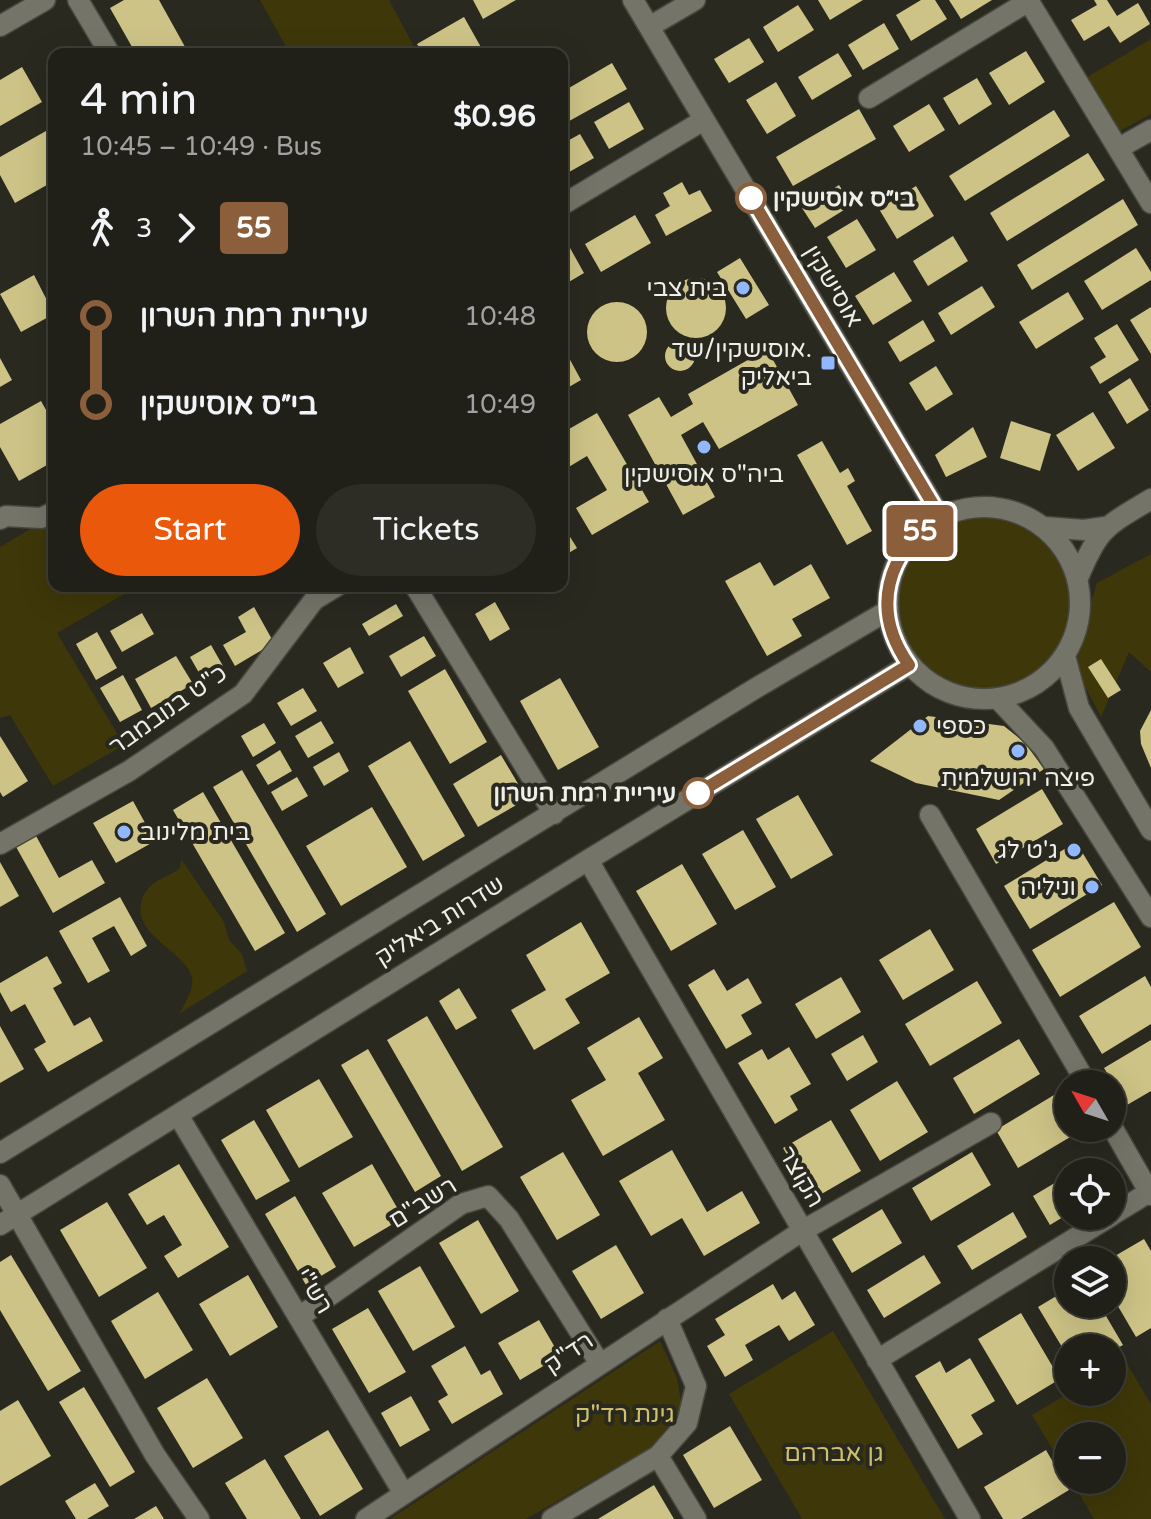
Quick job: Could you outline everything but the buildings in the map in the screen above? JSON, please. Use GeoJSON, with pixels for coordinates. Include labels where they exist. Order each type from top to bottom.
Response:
{"type":"FeatureCollection","features":[{"type":"Feature","properties":{"kind":"street"},"geometry":{"type":"LineString","coordinates":[[0,26],[45,0]]}},
{"type":"Feature","properties":{"kind":"street"},"geometry":{"type":"LineString","coordinates":[[78,0],[106,48]]}},
{"type":"Feature","properties":{"kind":"street","name":"אוסישקין"},"geometry":{"type":"LineString","coordinates":[[633,0],[940,516]]}},
{"type":"Feature","properties":{"kind":"street"},"geometry":{"type":"LineString","coordinates":[[649,27],[695,0]]}},
{"type":"Feature","properties":{"kind":"street"},"geometry":{"type":"LineString","coordinates":[[869,98],[1029,1],[1151,203]]}},
{"type":"Feature","properties":{"kind":"street"},"geometry":{"type":"LineString","coordinates":[[568,201],[704,120]]}},
{"type":"Feature","properties":{"kind":"street"},"geometry":{"type":"LineString","coordinates":[[1119,148],[1151,130]]}},
{"type":"Feature","properties":{"kind":"street"},"geometry":{"type":"LineString","coordinates":[[1078,578],[1092,543],[1105,527],[1151,499]]}},
{"type":"Feature","properties":{"kind":"street"},"geometry":{"type":"LineString","coordinates":[[985,506],[1017,511],[1044,527],[1066,550],[1078,578],[1080,618],[1065,656],[1047,677],[1024,691],[998,699],[965,698],[934,687],[909,665],[890,629],[887,611],[889,586],[895,563],[908,543],[940,516],[985,506]]}},
{"type":"Feature","properties":{"kind":"street"},"geometry":{"type":"LineString","coordinates":[[2,514],[41,518],[48,515]]}},
{"type":"Feature","properties":{"kind":"street"},"geometry":{"type":"LineString","coordinates":[[1044,527],[1084,530],[1105,527]]}},
{"type":"Feature","properties":{"kind":"street","name":"כ\"ט בנובמבר"},"geometry":{"type":"LineString","coordinates":[[0,844],[129,771],[243,694],[314,600],[327,592]]}},
{"type":"Feature","properties":{"kind":"street"},"geometry":{"type":"LineString","coordinates":[[419,592],[554,814]]}},
{"type":"Feature","properties":{"kind":"street","name":"שדרות ביאליק"},"geometry":{"type":"LineString","coordinates":[[0,1153],[756,688],[887,611]]}},
{"type":"Feature","properties":{"kind":"street"},"geometry":{"type":"LineString","coordinates":[[1065,656],[1079,708],[1151,830]]}},
{"type":"Feature","properties":{"kind":"street","name":"שדרות ביאליק"},"geometry":{"type":"LineString","coordinates":[[9,1220],[588,860],[909,665]]}},
{"type":"Feature","properties":{"kind":"street"},"geometry":{"type":"LineString","coordinates":[[998,699],[1044,748],[1151,917]]}},
{"type":"Feature","properties":{"kind":"street"},"geometry":{"type":"LineString","coordinates":[[930,815],[1079,1070]]}},
{"type":"Feature","properties":{"kind":"street","name":"הקוצר"},"geometry":{"type":"LineString","coordinates":[[588,860],[970,1519]]}},
{"type":"Feature","properties":{"kind":"street","name":"רש\"י"},"geometry":{"type":"LineString","coordinates":[[178,1115],[404,1494]]}},
{"type":"Feature","properties":{"kind":"street","name":"רד\"ק"},"geometry":{"type":"LineString","coordinates":[[366,1519],[802,1231],[991,1123]]}},
{"type":"Feature","properties":{"kind":"street"},"geometry":{"type":"LineString","coordinates":[[1121,1142],[1150,1193],[1126,1207]]}},
{"type":"Feature","properties":{"kind":"street"},"geometry":{"type":"LineString","coordinates":[[0,1185],[9,1220],[155,1455],[199,1519]]}},
{"type":"Feature","properties":{"kind":"street","name":"רשב\"ם"},"geometry":{"type":"LineString","coordinates":[[299,1317],[461,1204],[488,1196],[509,1219],[600,1364]]}},
{"type":"Feature","properties":{"kind":"street"},"geometry":{"type":"LineString","coordinates":[[877,1360],[1088,1230]]}},
{"type":"Feature","properties":{"kind":"street"},"geometry":{"type":"LineString","coordinates":[[552,1519],[658,1456],[687,1423],[696,1386],[667,1319]]}},
{"type":"Feature","properties":{"kind":"street"},"geometry":{"type":"LineString","coordinates":[[658,1456],[696,1519]]}},
{"type":"Feature","properties":{"kind":"green space"},"geometry":{"type":"Polygon","coordinates":[[[260,0],[389,0],[415,48],[287,48],[260,0]]]}},
{"type":"Feature","properties":{"kind":"green space"},"geometry":{"type":"Polygon","coordinates":[[[1151,39],[1151,114],[1120,131],[1086,78],[1151,39]]]}},
{"type":"Feature","properties":{"kind":"green space"},"geometry":{"type":"Polygon","coordinates":[[[984,507],[1003,508],[1021,514],[1052,535],[1073,566],[1079,584],[1079,622],[1073,640],[1052,671],[1021,692],[1003,698],[984,699],[965,698],[947,692],[916,671],[895,640],[889,622],[888,603],[889,584],[895,566],[916,535],[947,514],[965,508],[984,507]]]}},
{"type":"Feature","properties":{"kind":"green space"},"geometry":{"type":"Polygon","coordinates":[[[48,519],[48,592],[128,592],[57,633],[124,745],[53,786],[10,715],[0,718],[0,547],[48,519]]]}},
{"type":"Feature","properties":{"kind":"green space"},"geometry":{"type":"Polygon","coordinates":[[[1151,554],[1151,672],[1129,652],[1101,717],[1072,662],[1097,583],[1151,554]]]}},
{"type":"Feature","properties":{"kind":"green space"},"geometry":{"type":"Polygon","coordinates":[[[181,859],[224,922],[229,940],[242,954],[247,971],[179,1014],[191,989],[191,974],[147,928],[140,906],[148,889],[180,868],[181,859]]]}},
{"type":"Feature","properties":{"kind":"green space","name":"גן אברהם"},"geometry":{"type":"Polygon","coordinates":[[[833,1331],[945,1519],[802,1519],[729,1394],[833,1331]]]}},
{"type":"Feature","properties":{"kind":"green space","name":"גינת רד\"ק"},"geometry":{"type":"Polygon","coordinates":[[[660,1341],[677,1378],[682,1408],[653,1446],[526,1519],[390,1519],[660,1341]]]}},
{"type":"Feature","properties":{"kind":"green space"},"geometry":{"type":"Polygon","coordinates":[[[1126,1362],[1151,1404],[1151,1519],[1094,1519],[1079,1494],[1126,1494],[1126,1422],[1054,1422],[1054,1452],[1032,1415],[1054,1402],[1054,1406],[1126,1406],[1126,1362]]]}},
{"type":"Feature","properties":{"kind":"bus line","name":"55"},"geometry":{"type":"LineString","coordinates":[[698,793],[909,665],[890,629],[887,611],[889,586],[895,563],[908,543],[940,516],[751,198]]}},
{"type":"Feature","properties":{"kind":"place","name":"בי״ס אוסישקין"},"geometry":{"type":"Point","coordinates":[751,198]}},
{"type":"Feature","properties":{"kind":"place","name":"בית צבי"},"geometry":{"type":"Point","coordinates":[743,288]}},
{"type":"Feature","properties":{"kind":"place","name":"אוסישקין/שד. ביאליק"},"geometry":{"type":"Point","coordinates":[828,363]}},
{"type":"Feature","properties":{"kind":"place","name":"ביה\"ס אוסישקין"},"geometry":{"type":"Point","coordinates":[704,447]}},
{"type":"Feature","properties":{"kind":"place","name":"כספי"},"geometry":{"type":"Point","coordinates":[920,726]}},
{"type":"Feature","properties":{"kind":"place","name":"פיצה ירושלמית"},"geometry":{"type":"Point","coordinates":[1018,751]}},
{"type":"Feature","properties":{"kind":"place","name":"עיריית רמת השרון"},"geometry":{"type":"Point","coordinates":[698,793]}},
{"type":"Feature","properties":{"kind":"place","name":"בית מלינוב"},"geometry":{"type":"Point","coordinates":[124,832]}},
{"type":"Feature","properties":{"kind":"place","name":"ג'ט לג"},"geometry":{"type":"Point","coordinates":[1074,850]}},
{"type":"Feature","properties":{"kind":"place","name":"וניליה"},"geometry":{"type":"Point","coordinates":[1092,887]}}]}
